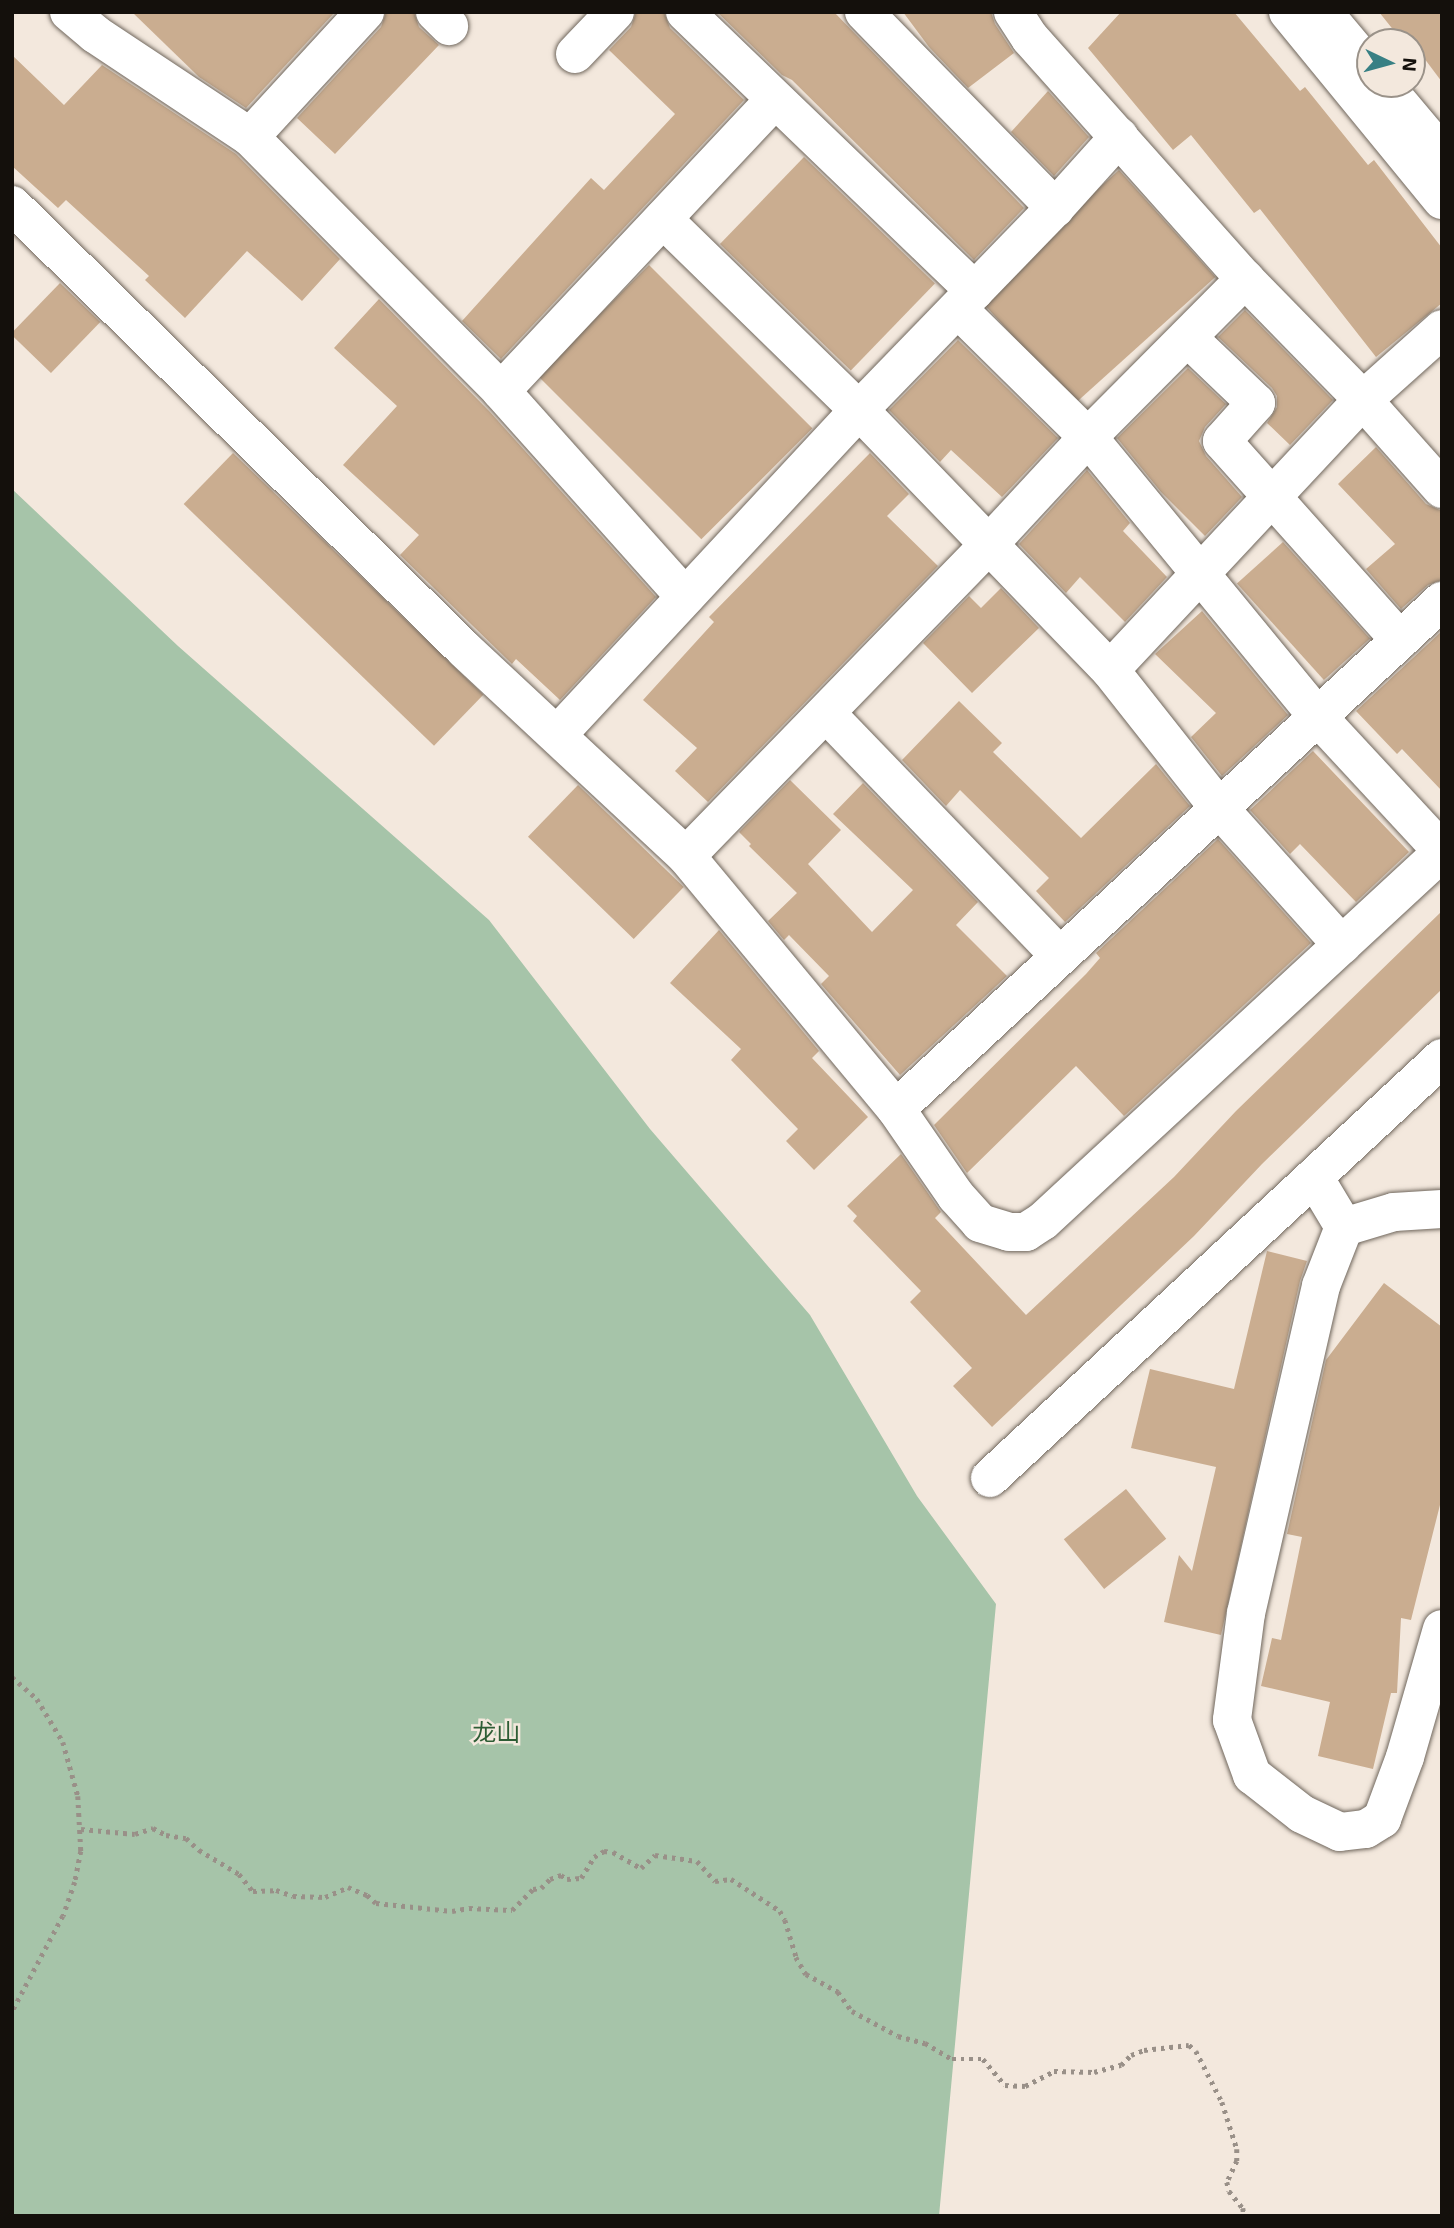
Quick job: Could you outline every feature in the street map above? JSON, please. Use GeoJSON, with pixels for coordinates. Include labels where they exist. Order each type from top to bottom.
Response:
{"type":"FeatureCollection","features":[{"type":"Feature","properties":{"kind":"street"},"geometry":{"type":"LineString","coordinates":[[250,137],[365,12]]}},
{"type":"Feature","properties":{"kind":"street"},"geometry":{"type":"LineString","coordinates":[[575,54],[615,12]]}},
{"type":"Feature","properties":{"kind":"street"},"geometry":{"type":"LineString","coordinates":[[12,205],[465,650],[686,856],[896,1109],[956,1196],[980,1223],[1009,1232],[1026,1232],[1043,1221],[1442,852],[1317,716],[1088,437],[967,300],[775,99],[685,12]]}},
{"type":"Feature","properties":{"kind":"street"},"geometry":{"type":"LineString","coordinates":[[864,12],[1055,208]]}},
{"type":"Feature","properties":{"kind":"street"},"geometry":{"type":"LineString","coordinates":[[1013,12],[1030,38],[1245,279],[1363,400],[1442,489]]}},
{"type":"Feature","properties":{"kind":"street"},"geometry":{"type":"LineString","coordinates":[[1288,12],[1442,200]]}},
{"type":"Feature","properties":{"kind":"street"},"geometry":{"type":"LineString","coordinates":[[1323,12],[1356,51]]}},
{"type":"Feature","properties":{"kind":"street"},"geometry":{"type":"LineString","coordinates":[[93,19],[250,137],[500,391],[685,597]]}},
{"type":"Feature","properties":{"kind":"street"},"geometry":{"type":"LineString","coordinates":[[1395,98],[1442,153]]}},
{"type":"Feature","properties":{"kind":"street"},"geometry":{"type":"LineString","coordinates":[[500,391],[775,99]]}},
{"type":"Feature","properties":{"kind":"street"},"geometry":{"type":"LineString","coordinates":[[558,734],[859,410],[1055,208],[1119,137]]}},
{"type":"Feature","properties":{"kind":"street"},"geometry":{"type":"LineString","coordinates":[[663,219],[859,410],[1110,670],[1219,808],[1342,945]]}},
{"type":"Feature","properties":{"kind":"street"},"geometry":{"type":"LineString","coordinates":[[686,856],[990,543],[1088,437],[1245,279]]}},
{"type":"Feature","properties":{"kind":"street"},"geometry":{"type":"LineString","coordinates":[[1110,670],[1363,400],[1442,329]]}},
{"type":"Feature","properties":{"kind":"street"},"geometry":{"type":"LineString","coordinates":[[1188,338],[1256,403],[1222,441],[1400,640]]}},
{"type":"Feature","properties":{"kind":"street"},"geometry":{"type":"LineString","coordinates":[[896,1109],[1442,601]]}},
{"type":"Feature","properties":{"kind":"street"},"geometry":{"type":"LineString","coordinates":[[826,713],[1059,955]]}},
{"type":"Feature","properties":{"kind":"street"},"geometry":{"type":"LineString","coordinates":[[990,1478],[1442,1059]]}},
{"type":"Feature","properties":{"kind":"street"},"geometry":{"type":"LineString","coordinates":[[1314,1177],[1344,1227]]}},
{"type":"Feature","properties":{"kind":"street"},"geometry":{"type":"LineString","coordinates":[[1344,1227],[1394,1212],[1442,1209]]}},
{"type":"Feature","properties":{"kind":"street"},"geometry":{"type":"LineString","coordinates":[[1344,1227],[1318,1299],[1246,1613],[1233,1720],[1252,1775],[1302,1814],[1340,1832],[1366,1829],[1382,1819],[1405,1757],[1442,1629]]}},
{"type":"Feature","properties":{"kind":"path"},"geometry":{"type":"LineString","coordinates":[[12,1678],[37,1699],[63,1742],[78,1796],[81,1851],[75,1882],[63,1916],[12,2012]]}},
{"type":"Feature","properties":{"kind":"path"},"geometry":{"type":"LineString","coordinates":[[80,1829],[135,1834],[153,1829],[166,1835],[186,1838],[199,1850],[239,1874],[253,1891],[276,1890],[293,1896],[325,1897],[344,1886],[367,1895],[376,1903],[452,1911],[470,1908],[512,1910],[533,1889],[541,1888],[550,1879],[561,1875],[580,1878],[594,1857],[604,1851],[613,1852],[641,1868],[655,1856],[697,1861],[715,1881],[721,1883],[731,1879],[780,1911],[796,1957],[806,1973],[838,1992],[852,2011],[898,2036],[925,2043],[952,2059],[983,2059],[1005,2085],[1025,2086],[1054,2071],[1101,2070],[1121,2064],[1131,2055],[1144,2050],[1189,2045],[1196,2051],[1222,2102],[1237,2149],[1237,2161],[1227,2182],[1244,2216]]}},
{"type":"Feature","properties":{"kind":"green space","name":"龙山"},"geometry":{"type":"Polygon","coordinates":[[[12,489],[178,646],[489,920],[650,1129],[810,1315],[917,1496],[996,1604],[939,2216],[12,2216],[12,489]]]}},
{"type":"Feature","properties":{"kind":"building"},"geometry":{"type":"Polygon","coordinates":[[[132,12],[335,12],[246,108],[199,77],[132,12]]]}},
{"type":"Feature","properties":{"kind":"building"},"geometry":{"type":"Polygon","coordinates":[[[386,12],[414,12],[419,27],[439,45],[335,154],[297,118],[381,27],[386,12]]]}},
{"type":"Feature","properties":{"kind":"building"},"geometry":{"type":"Polygon","coordinates":[[[636,12],[664,12],[670,28],[744,100],[501,359],[462,321],[591,178],[604,190],[675,114],[609,50],[631,27],[636,12]]]}},
{"type":"Feature","properties":{"kind":"building"},"geometry":{"type":"Polygon","coordinates":[[[717,12],[834,12],[1024,208],[974,260],[792,80],[782,75],[717,12]]]}},
{"type":"Feature","properties":{"kind":"building"},"geometry":{"type":"Polygon","coordinates":[[[903,12],[991,12],[995,24],[1014,53],[968,88],[929,47],[903,12]]]}},
{"type":"Feature","properties":{"kind":"building"},"geometry":{"type":"Polygon","coordinates":[[[1121,12],[1234,12],[1300,91],[1305,87],[1368,165],[1374,160],[1442,248],[1442,303],[1376,357],[1260,209],[1254,213],[1191,135],[1173,150],[1088,48],[1121,12]]]}},
{"type":"Feature","properties":{"kind":"building"},"geometry":{"type":"Polygon","coordinates":[[[1379,12],[1442,12],[1442,82],[1426,61],[1426,28],[1392,28],[1379,12]]]}},
{"type":"Feature","properties":{"kind":"building"},"geometry":{"type":"Polygon","coordinates":[[[12,55],[64,105],[102,65],[236,154],[340,259],[302,301],[247,251],[185,318],[145,280],[149,276],[66,200],[58,208],[12,166],[12,55]]]}},
{"type":"Feature","properties":{"kind":"building"},"geometry":{"type":"Polygon","coordinates":[[[1048,91],[1089,137],[1054,176],[1011,132],[1048,91]]]}},
{"type":"Feature","properties":{"kind":"building"},"geometry":{"type":"Polygon","coordinates":[[[804,157],[935,283],[851,370],[720,244],[804,157]]]}},
{"type":"Feature","properties":{"kind":"building"},"geometry":{"type":"Polygon","coordinates":[[[1119,170],[1215,277],[1074,404],[978,297],[1119,170]]]}},
{"type":"Feature","properties":{"kind":"building"},"geometry":{"type":"Polygon","coordinates":[[[649,265],[812,428],[701,539],[538,376],[649,265]]]}},
{"type":"Feature","properties":{"kind":"building"},"geometry":{"type":"Polygon","coordinates":[[[60,283],[100,322],[51,373],[12,333],[60,283]]]}},
{"type":"Feature","properties":{"kind":"building"},"geometry":{"type":"Polygon","coordinates":[[[379,299],[490,412],[656,597],[560,700],[516,659],[512,664],[400,555],[419,535],[343,465],[397,406],[334,348],[379,299]]]}},
{"type":"Feature","properties":{"kind":"building"},"geometry":{"type":"Polygon","coordinates":[[[1245,310],[1333,400],[1290,445],[1267,423],[1277,407],[1277,396],[1272,388],[1218,337],[1245,310]]]}},
{"type":"Feature","properties":{"kind":"building"},"geometry":{"type":"Polygon","coordinates":[[[958,340],[1058,438],[1002,497],[951,450],[940,462],[889,410],[958,340]]]}},
{"type":"Feature","properties":{"kind":"building"},"geometry":{"type":"Polygon","coordinates":[[[1188,368],[1226,404],[1205,427],[1199,441],[1206,456],[1242,497],[1205,536],[1161,492],[1117,438],[1188,368]]]}},
{"type":"Feature","properties":{"kind":"building"},"geometry":{"type":"Polygon","coordinates":[[[1376,447],[1426,504],[1442,511],[1442,580],[1428,585],[1401,609],[1366,569],[1395,544],[1338,484],[1376,447]]]}},
{"type":"Feature","properties":{"kind":"building"},"geometry":{"type":"Polygon","coordinates":[[[233,453],[483,695],[434,746],[184,504],[233,453]]]}},
{"type":"Feature","properties":{"kind":"building"},"geometry":{"type":"Polygon","coordinates":[[[870,453],[909,494],[887,516],[938,566],[708,802],[675,771],[697,748],[643,700],[714,622],[709,617],[870,453]]]}},
{"type":"Feature","properties":{"kind":"building"},"geometry":{"type":"Polygon","coordinates":[[[1087,470],[1130,523],[1123,531],[1167,577],[1125,622],[1080,577],[1066,593],[1019,544],[1087,470]]]}},
{"type":"Feature","properties":{"kind":"building"},"geometry":{"type":"Polygon","coordinates":[[[1283,542],[1370,639],[1324,680],[1237,583],[1283,542]]]}},
{"type":"Feature","properties":{"kind":"building"},"geometry":{"type":"Polygon","coordinates":[[[1001,588],[1039,628],[972,693],[923,643],[969,596],[981,608],[1001,588]]]}},
{"type":"Feature","properties":{"kind":"building"},"geometry":{"type":"Polygon","coordinates":[[[1202,611],[1288,715],[1222,776],[1191,737],[1216,713],[1155,654],[1202,611]]]}},
{"type":"Feature","properties":{"kind":"building"},"geometry":{"type":"Polygon","coordinates":[[[1442,631],[1442,791],[1402,749],[1397,754],[1356,711],[1442,631]]]}},
{"type":"Feature","properties":{"kind":"building"},"geometry":{"type":"Polygon","coordinates":[[[959,701],[1002,743],[993,752],[1081,838],[1156,764],[1190,806],[1065,922],[1036,891],[1049,878],[960,790],[946,806],[902,760],[959,701]]]}},
{"type":"Feature","properties":{"kind":"building"},"geometry":{"type":"Polygon","coordinates":[[[1313,751],[1409,852],[1356,902],[1300,844],[1290,854],[1250,810],[1313,751]]]}},
{"type":"Feature","properties":{"kind":"building"},"geometry":{"type":"Polygon","coordinates":[[[790,780],[841,830],[808,864],[872,932],[913,890],[833,814],[863,783],[978,902],[956,925],[1007,976],[900,1075],[821,984],[829,976],[789,935],[784,940],[768,921],[797,893],[749,846],[751,844],[739,832],[790,780]]]}},
{"type":"Feature","properties":{"kind":"building"},"geometry":{"type":"Polygon","coordinates":[[[578,785],[684,887],[634,939],[528,837],[578,785]]]}},
{"type":"Feature","properties":{"kind":"building"},"geometry":{"type":"Polygon","coordinates":[[[1218,839],[1311,943],[1124,1116],[1076,1066],[967,1173],[934,1125],[1086,974],[1100,958],[1096,953],[1218,839]]]}},
{"type":"Feature","properties":{"kind":"building"},"geometry":{"type":"Polygon","coordinates":[[[1442,911],[1442,989],[1262,1164],[1194,1236],[992,1427],[953,1386],[972,1368],[910,1302],[921,1291],[853,1221],[857,1216],[847,1206],[901,1154],[941,1212],[935,1218],[1026,1315],[1174,1177],[1236,1111],[1442,911]]]}},
{"type":"Feature","properties":{"kind":"building"},"geometry":{"type":"Polygon","coordinates":[[[719,930],[819,1051],[812,1058],[868,1117],[814,1170],[786,1141],[798,1129],[731,1060],[741,1049],[670,983],[719,930]]]}},
{"type":"Feature","properties":{"kind":"building"},"geometry":{"type":"Polygon","coordinates":[[[1267,1251],[1307,1261],[1300,1281],[1221,1635],[1164,1622],[1179,1555],[1192,1571],[1216,1467],[1131,1448],[1150,1369],[1234,1389],[1267,1251]]]}},
{"type":"Feature","properties":{"kind":"building"},"geometry":{"type":"Polygon","coordinates":[[[1384,1283],[1442,1327],[1442,1497],[1411,1620],[1401,1618],[1397,1693],[1391,1693],[1373,1769],[1318,1756],[1330,1702],[1261,1686],[1272,1638],[1281,1640],[1302,1537],[1287,1534],[1326,1360],[1384,1283]]]}},
{"type":"Feature","properties":{"kind":"building"},"geometry":{"type":"Polygon","coordinates":[[[1126,1489],[1166,1539],[1104,1589],[1064,1539],[1126,1489]]]}}]}
